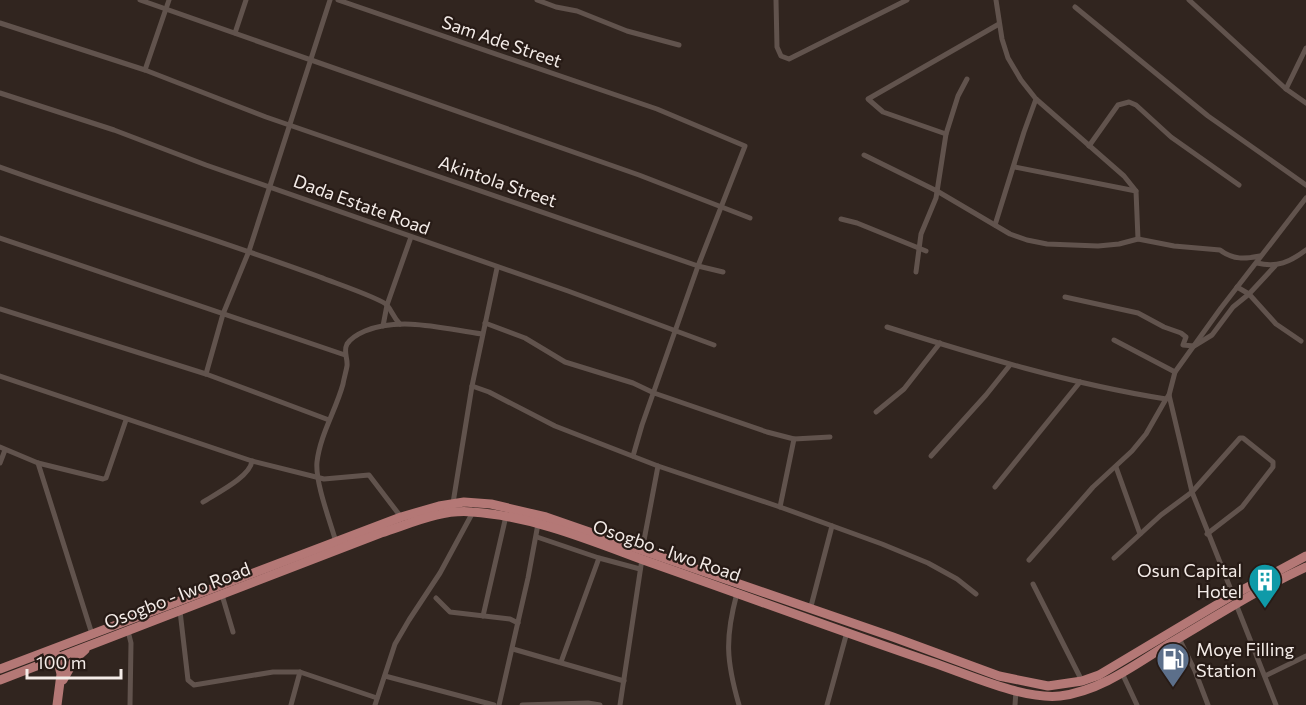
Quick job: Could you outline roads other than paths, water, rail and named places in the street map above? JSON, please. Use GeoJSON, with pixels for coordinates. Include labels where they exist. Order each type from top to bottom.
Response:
{"type":"FeatureCollection","features":[{"type":"Feature","properties":{"kind":"main road","name":"Osogbo - Iwo Road"},"geometry":{"type":"LineString","coordinates":[[0,680],[92,634],[401,517],[453,503],[490,504],[546,517],[737,593],[1016,691],[1043,696],[1059,696],[1090,689],[1122,673],[1179,638],[1234,600],[1306,567]]}},
{"type":"Feature","properties":{"kind":"main road","name":"Osogbo - Iwo Road"},"geometry":{"type":"LineString","coordinates":[[0,669],[92,645],[440,514],[473,512],[506,516],[538,524],[810,609],[1019,682],[1048,686],[1082,681],[1118,665],[1234,600],[1306,556]]}},
{"type":"Feature","properties":{"kind":"main road"},"geometry":{"type":"LineString","coordinates":[[60,685],[75,659],[92,645]]}},
{"type":"Feature","properties":{"kind":"main road"},"geometry":{"type":"LineString","coordinates":[[56,654],[61,674],[57,705]]}},
{"type":"Feature","properties":{"kind":"street"},"geometry":{"type":"LineString","coordinates":[[140,0],[722,205],[750,218]]}},
{"type":"Feature","properties":{"kind":"street"},"geometry":{"type":"LineString","coordinates":[[145,70],[169,0]]}},
{"type":"Feature","properties":{"kind":"street"},"geometry":{"type":"LineString","coordinates":[[235,33],[246,0]]}},
{"type":"Feature","properties":{"kind":"street"},"geometry":{"type":"LineString","coordinates":[[206,374],[223,314],[249,251],[288,123],[330,0]]}},
{"type":"Feature","properties":{"kind":"street","name":"Sam Ade Street"},"geometry":{"type":"LineString","coordinates":[[338,0],[657,109],[746,146],[722,205]]}},
{"type":"Feature","properties":{"kind":"street"},"geometry":{"type":"LineString","coordinates":[[537,0],[556,7],[577,10],[627,31],[679,45]]}},
{"type":"Feature","properties":{"kind":"street"},"geometry":{"type":"LineString","coordinates":[[776,0],[777,47],[781,56],[789,59],[907,0]]}},
{"type":"Feature","properties":{"kind":"street"},"geometry":{"type":"LineString","coordinates":[[996,0],[999,9],[999,24],[1008,58],[1021,80],[1036,99],[1124,176],[1136,191],[1138,239]]}},
{"type":"Feature","properties":{"kind":"street"},"geometry":{"type":"LineString","coordinates":[[1189,0],[1286,89],[1306,103]]}},
{"type":"Feature","properties":{"kind":"street"},"geometry":{"type":"LineString","coordinates":[[1075,7],[1208,116],[1306,185]]}},
{"type":"Feature","properties":{"kind":"street","name":"Akintola Street"},"geometry":{"type":"LineString","coordinates":[[0,23],[145,70],[288,123],[698,266],[723,272]]}},
{"type":"Feature","properties":{"kind":"street"},"geometry":{"type":"LineString","coordinates":[[946,134],[883,112],[868,99],[999,24]]}},
{"type":"Feature","properties":{"kind":"street"},"geometry":{"type":"LineString","coordinates":[[1286,89],[1306,48]]}},
{"type":"Feature","properties":{"kind":"street"},"geometry":{"type":"LineString","coordinates":[[916,272],[921,234],[936,198],[946,134],[957,96],[967,79]]}},
{"type":"Feature","properties":{"kind":"street","name":"Dada Estate Road"},"geometry":{"type":"LineString","coordinates":[[0,93],[114,130],[714,345]]}},
{"type":"Feature","properties":{"kind":"street"},"geometry":{"type":"LineString","coordinates":[[995,225],[1036,99]]}},
{"type":"Feature","properties":{"kind":"street"},"geometry":{"type":"LineString","coordinates":[[1089,146],[1118,105],[1129,102],[1136,105],[1171,137],[1239,185]]}},
{"type":"Feature","properties":{"kind":"street"},"geometry":{"type":"LineString","coordinates":[[864,155],[937,191],[1010,234],[1047,244],[1098,246],[1138,239],[1174,246],[1220,250],[1243,260],[1251,269]]}},
{"type":"Feature","properties":{"kind":"street"},"geometry":{"type":"LineString","coordinates":[[0,167],[207,239],[249,251],[360,292],[387,305],[400,324]]}},
{"type":"Feature","properties":{"kind":"street"},"geometry":{"type":"LineString","coordinates":[[1015,167],[1136,191]]}},
{"type":"Feature","properties":{"kind":"street"},"geometry":{"type":"LineString","coordinates":[[1029,560],[1093,487],[1116,467],[1146,434],[1168,397],[1175,372],[1260,255],[1306,198]]}},
{"type":"Feature","properties":{"kind":"street"},"geometry":{"type":"LineString","coordinates":[[633,456],[698,266],[722,205]]}},
{"type":"Feature","properties":{"kind":"street"},"geometry":{"type":"LineString","coordinates":[[841,219],[857,223],[926,251]]}},
{"type":"Feature","properties":{"kind":"street"},"geometry":{"type":"LineString","coordinates":[[383,326],[387,305],[411,237]]}},
{"type":"Feature","properties":{"kind":"street"},"geometry":{"type":"LineString","coordinates":[[0,238],[345,355]]}},
{"type":"Feature","properties":{"kind":"street"},"geometry":{"type":"LineString","coordinates":[[1065,297],[1138,313],[1181,333],[1185,337],[1183,345],[1194,346],[1212,335],[1233,307],[1249,294],[1275,266],[1293,259],[1306,250]]}},
{"type":"Feature","properties":{"kind":"street"},"geometry":{"type":"LineString","coordinates":[[1243,260],[1260,255]]}},
{"type":"Feature","properties":{"kind":"street"},"geometry":{"type":"LineString","coordinates":[[1257,262],[1275,266]]}},
{"type":"Feature","properties":{"kind":"street"},"geometry":{"type":"LineString","coordinates":[[453,503],[472,386],[497,268]]}},
{"type":"Feature","properties":{"kind":"street"},"geometry":{"type":"LineString","coordinates":[[1237,287],[1249,294],[1276,324],[1301,341]]}},
{"type":"Feature","properties":{"kind":"street"},"geometry":{"type":"LineString","coordinates":[[0,309],[206,374],[329,420]]}},
{"type":"Feature","properties":{"kind":"street"},"geometry":{"type":"LineString","coordinates":[[484,323],[525,338],[565,362],[633,382],[654,393],[766,432],[794,439],[830,437]]}},
{"type":"Feature","properties":{"kind":"street"},"geometry":{"type":"LineString","coordinates":[[336,542],[317,463],[329,420],[342,386],[347,364],[345,355],[348,342],[354,337],[383,326],[400,324],[482,334]]}},
{"type":"Feature","properties":{"kind":"street"},"geometry":{"type":"LineString","coordinates":[[887,327],[1010,365],[1109,390],[1168,397]]}},
{"type":"Feature","properties":{"kind":"street"},"geometry":{"type":"LineString","coordinates":[[1114,340],[1175,372]]}},
{"type":"Feature","properties":{"kind":"street"},"geometry":{"type":"LineString","coordinates":[[876,412],[904,389],[940,344]]}},
{"type":"Feature","properties":{"kind":"street"},"geometry":{"type":"LineString","coordinates":[[931,456],[1010,365]]}},
{"type":"Feature","properties":{"kind":"street"},"geometry":{"type":"LineString","coordinates":[[0,376],[252,461],[319,478],[369,476],[401,517]]}},
{"type":"Feature","properties":{"kind":"street"},"geometry":{"type":"LineString","coordinates":[[995,487],[1080,382]]}},
{"type":"Feature","properties":{"kind":"street"},"geometry":{"type":"LineString","coordinates":[[472,386],[489,392],[555,426],[658,466],[780,507],[928,563],[957,579],[976,594]]}},
{"type":"Feature","properties":{"kind":"street"},"geometry":{"type":"LineString","coordinates":[[1168,397],[1192,492],[1276,705]]}},
{"type":"Feature","properties":{"kind":"street"},"geometry":{"type":"LineString","coordinates":[[0,463],[3,448],[39,464],[99,480],[106,478],[126,420]]}},
{"type":"Feature","properties":{"kind":"street"},"geometry":{"type":"LineString","coordinates":[[1114,558],[1161,515],[1192,492],[1241,437],[1273,462],[1274,467],[1242,507],[1208,534]]}},
{"type":"Feature","properties":{"kind":"street"},"geometry":{"type":"LineString","coordinates":[[780,507],[794,439]]}},
{"type":"Feature","properties":{"kind":"street"},"geometry":{"type":"LineString","coordinates":[[203,501],[238,479],[251,467],[252,461]]}},
{"type":"Feature","properties":{"kind":"street"},"geometry":{"type":"LineString","coordinates":[[39,464],[92,634]]}},
{"type":"Feature","properties":{"kind":"street"},"geometry":{"type":"LineString","coordinates":[[620,705],[642,555],[658,466]]}},
{"type":"Feature","properties":{"kind":"street"},"geometry":{"type":"LineString","coordinates":[[1116,467],[1140,534]]}},
{"type":"Feature","properties":{"kind":"street"},"geometry":{"type":"LineString","coordinates":[[375,705],[395,644],[440,573],[473,512]]}},
{"type":"Feature","properties":{"kind":"street"},"geometry":{"type":"LineString","coordinates":[[483,616],[506,516]]}},
{"type":"Feature","properties":{"kind":"street"},"geometry":{"type":"LineString","coordinates":[[385,676],[497,705],[513,649],[538,524]]}},
{"type":"Feature","properties":{"kind":"street"},"geometry":{"type":"LineString","coordinates":[[810,609],[832,526]]}},
{"type":"Feature","properties":{"kind":"street"},"geometry":{"type":"LineString","coordinates":[[537,537],[640,569]]}},
{"type":"Feature","properties":{"kind":"street"},"geometry":{"type":"LineString","coordinates":[[561,662],[599,558]]}},
{"type":"Feature","properties":{"kind":"street"},"geometry":{"type":"LineString","coordinates":[[1033,584],[1082,681]]}},
{"type":"Feature","properties":{"kind":"street"},"geometry":{"type":"LineString","coordinates":[[737,593],[728,633],[732,682],[739,705]]}},
{"type":"Feature","properties":{"kind":"street"},"geometry":{"type":"LineString","coordinates":[[222,595],[233,632]]}},
{"type":"Feature","properties":{"kind":"street"},"geometry":{"type":"LineString","coordinates":[[436,598],[450,612],[510,619],[518,623]]}},
{"type":"Feature","properties":{"kind":"street"},"geometry":{"type":"LineString","coordinates":[[180,611],[189,680],[194,685],[273,672],[300,672],[377,698]]}},
{"type":"Feature","properties":{"kind":"street"},"geometry":{"type":"LineString","coordinates":[[128,631],[131,643],[130,705]]}},
{"type":"Feature","properties":{"kind":"street"},"geometry":{"type":"LineString","coordinates":[[827,705],[848,632]]}},
{"type":"Feature","properties":{"kind":"street"},"geometry":{"type":"LineString","coordinates":[[1179,638],[1208,705]]}},
{"type":"Feature","properties":{"kind":"street"},"geometry":{"type":"LineString","coordinates":[[513,649],[624,681]]}},
{"type":"Feature","properties":{"kind":"street"},"geometry":{"type":"LineString","coordinates":[[1265,676],[1306,656]]}},
{"type":"Feature","properties":{"kind":"street"},"geometry":{"type":"LineString","coordinates":[[291,705],[300,672]]}},
{"type":"Feature","properties":{"kind":"street"},"geometry":{"type":"LineString","coordinates":[[1122,673],[1137,705]]}},
{"type":"Feature","properties":{"kind":"street"},"geometry":{"type":"LineString","coordinates":[[1015,705],[1016,691]]}},
{"type":"Feature","properties":{"kind":"street"},"geometry":{"type":"LineString","coordinates":[[522,705],[588,703],[600,705]]}},
{"type":"Feature","properties":{"kind":"place","name":"Osun Capital Hotel"},"geometry":{"type":"Point","coordinates":[1265,609]}},
{"type":"Feature","properties":{"kind":"place","name":"Moye Filling Station"},"geometry":{"type":"Point","coordinates":[1173,688]}}]}
